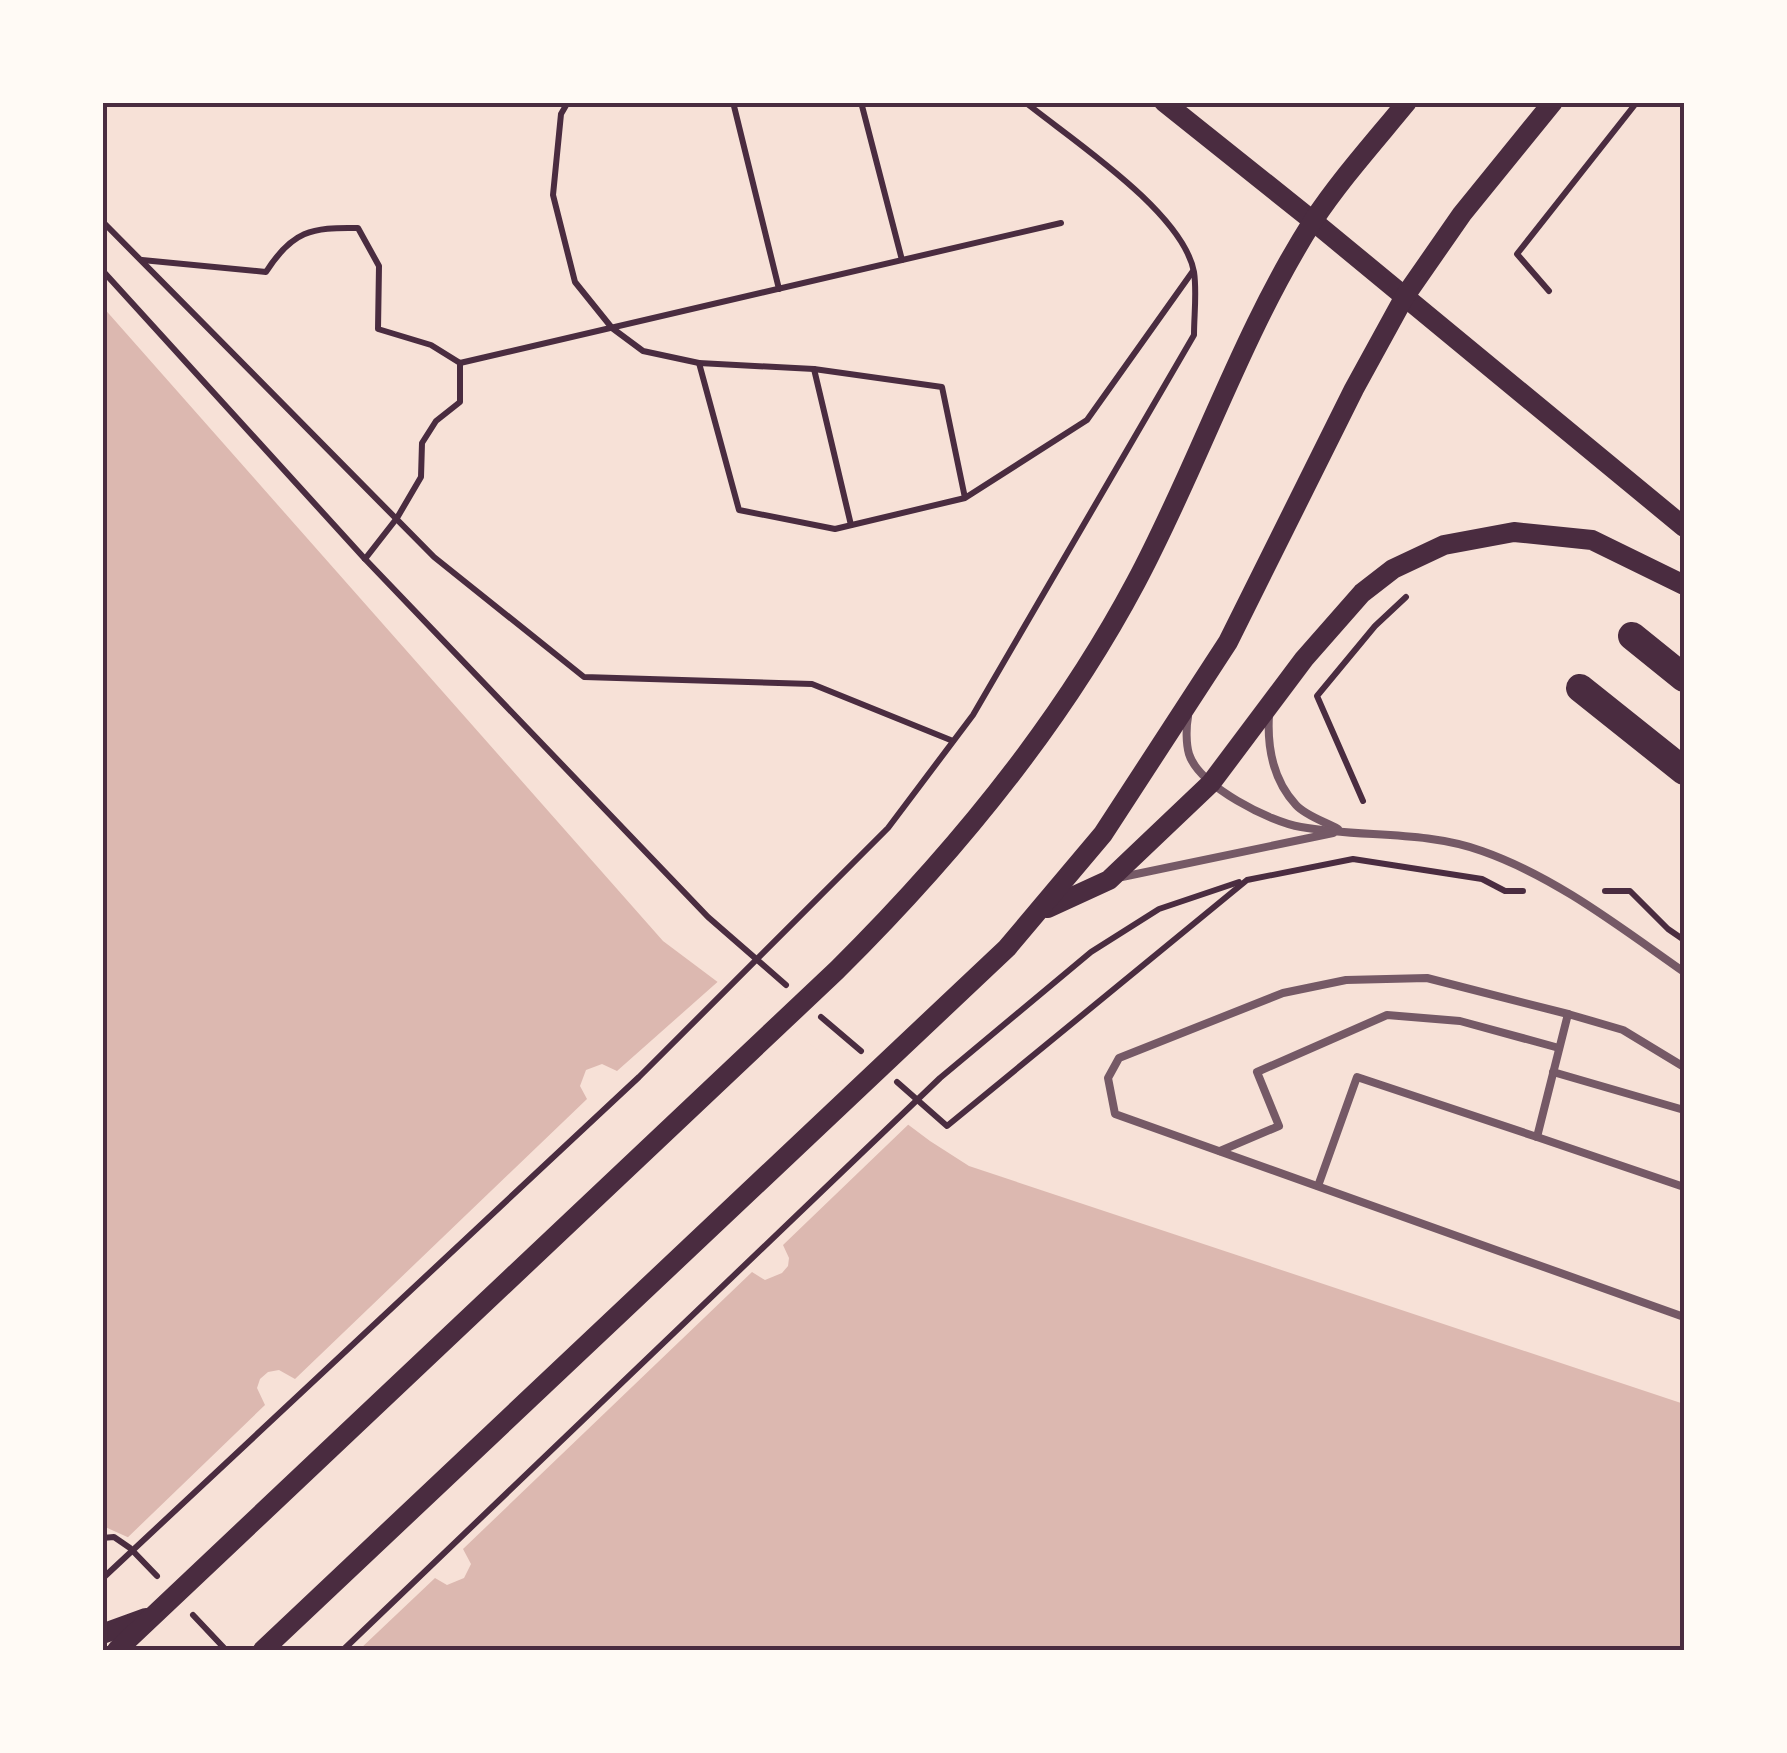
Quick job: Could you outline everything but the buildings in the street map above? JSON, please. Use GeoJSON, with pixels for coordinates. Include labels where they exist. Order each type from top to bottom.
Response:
{"type":"FeatureCollection","features":[{"type":"Feature","properties":{"kind":"highway"},"geometry":{"type":"LineString","coordinates":[[1632,636],[1684,678]]}},
{"type":"Feature","properties":{"kind":"highway"},"geometry":{"type":"LineString","coordinates":[[1580,688],[1684,771]]}},
{"type":"Feature","properties":{"kind":"highway"},"geometry":{"type":"LineString","coordinates":[[1622,721],[1684,784]]}},
{"type":"Feature","properties":{"kind":"main road"},"geometry":{"type":"LineString","coordinates":[[1164,102],[1684,527]]}},
{"type":"Feature","properties":{"kind":"main road"},"geometry":{"type":"LineString","coordinates":[[117,1650],[837,970],[906,901],[972,826],[1087,666],[1136,581],[1272,295],[1314,221],[1407,102]]}},
{"type":"Feature","properties":{"kind":"main road"},"geometry":{"type":"LineString","coordinates":[[263,1650],[1007,948],[1041,911],[1103,834],[1228,642],[1354,389],[1405,296],[1462,214],[1554,102]]}},
{"type":"Feature","properties":{"kind":"main road"},"geometry":{"type":"LineString","coordinates":[[1041,911],[1110,880],[1211,783],[1304,659],[1362,594],[1393,569],[1444,545],[1514,532],[1592,540],[1684,585]]}},
{"type":"Feature","properties":{"kind":"main road"},"geometry":{"type":"LineString","coordinates":[[102,1634],[157,1613]]}},
{"type":"Feature","properties":{"kind":"lane"},"geometry":{"type":"LineString","coordinates":[[1194,694],[1186,725],[1189,756],[1211,783],[1265,816],[1299,827],[1424,836],[1481,850],[1532,872],[1684,972]]}},
{"type":"Feature","properties":{"kind":"lane"},"geometry":{"type":"LineString","coordinates":[[1270,704],[1267,739],[1275,774],[1298,807],[1342,831]]}},
{"type":"Feature","properties":{"kind":"lane"},"geometry":{"type":"LineString","coordinates":[[1110,880],[1342,831]]}},
{"type":"Feature","properties":{"kind":"lane"},"geometry":{"type":"LineString","coordinates":[[1684,1066],[1623,1030],[1427,978],[1346,980],[1283,993],[1119,1058],[1108,1078],[1115,1114],[1684,1316]]}},
{"type":"Feature","properties":{"kind":"lane"},"geometry":{"type":"LineString","coordinates":[[1537,1137],[1568,1014]]}},
{"type":"Feature","properties":{"kind":"lane"},"geometry":{"type":"LineString","coordinates":[[1220,1151],[1279,1126],[1257,1072],[1387,1015],[1460,1020],[1559,1048]]}},
{"type":"Feature","properties":{"kind":"lane"},"geometry":{"type":"LineString","coordinates":[[1553,1072],[1684,1110]]}},
{"type":"Feature","properties":{"kind":"lane"},"geometry":{"type":"LineString","coordinates":[[1318,1186],[1357,1077],[1684,1187]]}},
{"type":"Feature","properties":{"kind":"path"},"geometry":{"type":"LineString","coordinates":[[568,102],[562,114],[553,195],[575,282],[612,328],[643,351],[700,363],[814,369],[942,387],[964,498]]}},
{"type":"Feature","properties":{"kind":"path"},"geometry":{"type":"LineString","coordinates":[[733,102],[779,289]]}},
{"type":"Feature","properties":{"kind":"path"},"geometry":{"type":"LineString","coordinates":[[861,102],[902,260]]}},
{"type":"Feature","properties":{"kind":"path"},"geometry":{"type":"LineString","coordinates":[[102,1579],[640,1076],[794,925],[888,828],[984,697],[1194,335],[1194,270],[1172,228],[1141,194],[1025,102]]}},
{"type":"Feature","properties":{"kind":"path"},"geometry":{"type":"LineString","coordinates":[[1549,291],[1517,254],[1637,102]]}},
{"type":"Feature","properties":{"kind":"path"},"geometry":{"type":"LineString","coordinates":[[102,220],[434,557],[584,677],[812,684],[953,741]]}},
{"type":"Feature","properties":{"kind":"path"},"geometry":{"type":"LineString","coordinates":[[142,260],[266,272],[281,248],[317,227],[358,228],[379,266],[378,328],[432,345],[460,363],[1061,223]]}},
{"type":"Feature","properties":{"kind":"path"},"geometry":{"type":"LineString","coordinates":[[102,270],[365,559],[708,917],[798,996]]}},
{"type":"Feature","properties":{"kind":"path"},"geometry":{"type":"LineString","coordinates":[[700,363],[739,510],[835,529],[964,498],[1087,420],[1194,270]]}},
{"type":"Feature","properties":{"kind":"path"},"geometry":{"type":"LineString","coordinates":[[365,559],[397,518],[421,478],[422,442],[436,421],[460,402],[460,363]]}},
{"type":"Feature","properties":{"kind":"path"},"geometry":{"type":"LineString","coordinates":[[814,369],[851,525]]}},
{"type":"Feature","properties":{"kind":"path"},"geometry":{"type":"LineString","coordinates":[[1362,801],[1316,696],[1375,626],[1406,597],[1421,589]]}},
{"type":"Feature","properties":{"kind":"path"},"geometry":{"type":"LineString","coordinates":[[343,1650],[940,1078],[1091,952],[1159,909],[1247,880],[1352,859],[1482,879],[1505,892],[1541,891]]}},
{"type":"Feature","properties":{"kind":"path"},"geometry":{"type":"LineString","coordinates":[[887,1074],[947,1126],[1247,880]]}},
{"type":"Feature","properties":{"kind":"path"},"geometry":{"type":"LineString","coordinates":[[1594,891],[1630,891],[1684,940]]}},
{"type":"Feature","properties":{"kind":"path"},"geometry":{"type":"LineString","coordinates":[[812,1009],[872,1061]]}},
{"type":"Feature","properties":{"kind":"shaded area"},"geometry":{"type":"Polygon","coordinates":[[[102,306],[663,941],[930,1141],[969,1166],[1684,1404],[1684,1650],[233,1650],[134,1540],[103,1526],[102,306]]]}},
{"type":"Feature","properties":{"kind":"pier"},"geometry":{"type":"Polygon","coordinates":[[[722,978],[912,1121],[783,1245],[789,1258],[782,1273],[765,1280],[752,1272],[463,1549],[471,1564],[464,1578],[447,1585],[435,1578],[359,1650],[227,1650],[124,1541],[265,1405],[257,1388],[260,1379],[279,1370],[295,1379],[587,1099],[580,1086],[586,1070],[602,1064],[617,1071],[722,978]]]}}]}
